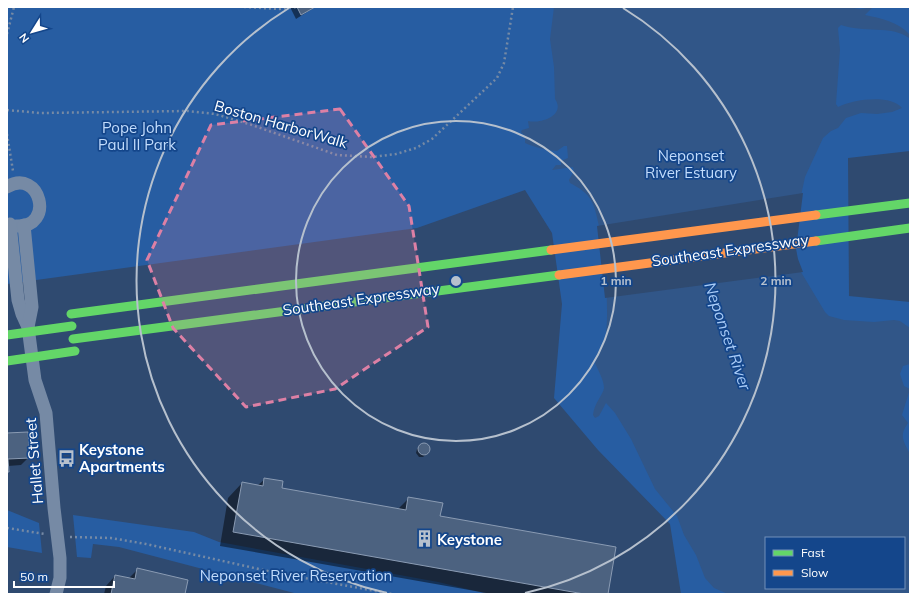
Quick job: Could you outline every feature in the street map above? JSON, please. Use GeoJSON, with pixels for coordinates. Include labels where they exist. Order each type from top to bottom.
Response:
{"type":"FeatureCollection","features":[{"type":"Feature","properties":{"kind":"highway","name":"Southeast Expressway"},"geometry":{"type":"LineString","coordinates":[[67,315],[848,212],[907,202]]}},
{"type":"Feature","properties":{"kind":"highway"},"geometry":{"type":"LineString","coordinates":[[70,340],[910,228]]}},
{"type":"Feature","properties":{"kind":"highway"},"geometry":{"type":"LineString","coordinates":[[14,322],[42,318]]}},
{"type":"Feature","properties":{"kind":"highway"},"geometry":{"type":"LineString","coordinates":[[7,334],[76,326]]}},
{"type":"Feature","properties":{"kind":"highway"},"geometry":{"type":"LineString","coordinates":[[22,346],[36,344]]}},
{"type":"Feature","properties":{"kind":"highway"},"geometry":{"type":"LineString","coordinates":[[7,361],[79,351]]}},
{"type":"Feature","properties":{"kind":"street"},"geometry":{"type":"LineString","coordinates":[[11,185],[21,184],[31,187],[40,201],[38,214],[30,223],[24,225]]}},
{"type":"Feature","properties":{"kind":"street","name":"Hallet Street"},"geometry":{"type":"LineString","coordinates":[[28,327],[32,307],[24,225],[9,223],[18,300],[28,327],[36,380],[46,413],[60,558],[60,578],[56,594]]}},
{"type":"Feature","properties":{"kind":"path"},"geometry":{"type":"LineString","coordinates":[[7,34],[14,7]]}},
{"type":"Feature","properties":{"kind":"path"},"geometry":{"type":"LineString","coordinates":[[244,7],[278,9],[296,7]]}},
{"type":"Feature","properties":{"kind":"path","name":"Boston HarborWalk"},"geometry":{"type":"LineString","coordinates":[[7,110],[40,113],[188,111],[215,114],[337,156],[372,158],[396,154],[416,148],[432,139],[497,78],[504,63],[513,7]]}},
{"type":"Feature","properties":{"kind":"path"},"geometry":{"type":"LineString","coordinates":[[7,134],[11,185]]}},
{"type":"Feature","properties":{"kind":"path"},"geometry":{"type":"LineString","coordinates":[[7,528],[42,533]]}},
{"type":"Feature","properties":{"kind":"path"},"geometry":{"type":"LineString","coordinates":[[72,537],[111,538],[146,544],[277,573],[392,594]]}},
{"type":"Feature","properties":{"kind":"highlighted area"},"geometry":{"type":"Polygon","coordinates":[[[340,109],[409,206],[428,327],[335,389],[246,407],[173,328],[147,260],[211,125],[340,109]]]}},
{"type":"Feature","properties":{"kind":"green space","name":"Neponset River Estuary"},"geometry":{"type":"Polygon","coordinates":[[[7,7],[910,7],[910,151],[848,158],[849,296],[910,302],[910,594],[681,594],[670,524],[598,450],[554,398],[562,304],[552,233],[525,190],[417,228],[7,284],[7,7]]]}},
{"type":"Feature","properties":{"kind":"green space"},"geometry":{"type":"Polygon","coordinates":[[[7,510],[39,523],[42,553],[7,547],[7,510]]]}},
{"type":"Feature","properties":{"kind":"green space","name":"Neponset River Reservation"},"geometry":{"type":"Polygon","coordinates":[[[73,515],[194,532],[219,542],[438,582],[488,594],[298,594],[119,547],[93,544],[91,558],[77,557],[73,515]]]}},
{"type":"Feature","properties":{"kind":"water","name":"Neponset River Estuary"},"geometry":{"type":"Polygon","coordinates":[[[554,7],[848,7],[860,9],[873,7],[865,15],[883,19],[895,24],[910,35],[909,38],[902,34],[886,30],[858,29],[841,25],[838,28],[840,50],[836,104],[838,107],[862,100],[881,99],[897,104],[902,108],[892,112],[877,114],[861,113],[846,118],[838,128],[831,131],[823,138],[805,177],[795,241],[798,267],[825,312],[829,316],[844,320],[874,322],[894,320],[900,321],[910,328],[910,364],[903,366],[900,374],[904,386],[910,389],[902,415],[908,423],[905,427],[903,438],[910,454],[910,594],[728,594],[714,588],[705,578],[696,555],[684,535],[677,516],[655,489],[631,439],[615,413],[606,403],[599,416],[595,418],[593,415],[595,407],[604,385],[595,363],[605,338],[607,326],[603,248],[596,213],[588,196],[570,183],[569,180],[574,171],[573,167],[552,170],[556,165],[561,165],[561,161],[568,158],[567,146],[564,146],[557,151],[536,147],[525,143],[525,136],[521,132],[522,130],[529,128],[528,121],[533,122],[545,120],[555,114],[558,105],[555,99],[554,67],[550,39],[554,7]]]}},
{"type":"Feature","properties":{"kind":"pier"},"geometry":{"type":"Polygon","coordinates":[[[803,193],[796,249],[803,272],[605,298],[597,226],[803,193]]]}},
{"type":"Feature","properties":{"kind":"building"},"geometry":{"type":"Polygon","coordinates":[[[297,7],[315,7],[301,15],[297,7]]]}},
{"type":"Feature","properties":{"kind":"building"},"geometry":{"type":"Polygon","coordinates":[[[28,432],[30,458],[8,459],[9,472],[7,472],[7,433],[28,432]]]}},
{"type":"Feature","properties":{"kind":"building"},"geometry":{"type":"Polygon","coordinates":[[[422,443],[426,443],[430,449],[426,455],[422,455],[418,451],[418,447],[422,443]]]}},
{"type":"Feature","properties":{"kind":"building","name":"Keystone"},"geometry":{"type":"Polygon","coordinates":[[[264,478],[283,481],[282,488],[406,510],[408,497],[443,503],[440,516],[616,547],[608,594],[584,594],[233,532],[242,482],[263,486],[264,478]]]}},
{"type":"Feature","properties":{"kind":"building"},"geometry":{"type":"Polygon","coordinates":[[[137,568],[188,580],[185,594],[111,594],[115,575],[135,579],[137,568]]]}},
{"type":"Feature","properties":{"kind":"traffic: fast"},"geometry":{"type":"LineString","coordinates":[[816,215],[910,203]]}},
{"type":"Feature","properties":{"kind":"traffic: fast"},"geometry":{"type":"LineString","coordinates":[[816,241],[910,228]]}},
{"type":"Feature","properties":{"kind":"traffic: fast"},"geometry":{"type":"LineString","coordinates":[[71,314],[551,250]]}},
{"type":"Feature","properties":{"kind":"traffic: fast"},"geometry":{"type":"LineString","coordinates":[[73,339],[559,275]]}},
{"type":"Feature","properties":{"kind":"traffic: fast"},"geometry":{"type":"LineString","coordinates":[[7,335],[72,326]]}},
{"type":"Feature","properties":{"kind":"traffic: fast"},"geometry":{"type":"LineString","coordinates":[[7,361],[75,351]]}},
{"type":"Feature","properties":{"kind":"traffic: slow"},"geometry":{"type":"LineString","coordinates":[[551,250],[816,215]]}},
{"type":"Feature","properties":{"kind":"traffic: slow"},"geometry":{"type":"LineString","coordinates":[[559,275],[816,241]]}},
{"type":"Feature","properties":{"kind":"place","name":"Keystone Apartments"},"geometry":{"type":"Point","coordinates":[66,458]}},
{"type":"Feature","properties":{"kind":"place","name":"Keystone"},"geometry":{"type":"Point","coordinates":[424,539]}},
{"type":"Feature","properties":{"kind":"park label","name":"Pope John Paul II Park"},"geometry":{"type":"Point","coordinates":[137,136]}},
{"type":"Feature","properties":{"kind":"water label","name":"Neponset River"},"geometry":{"type":"Point","coordinates":[728,336]}}]}
